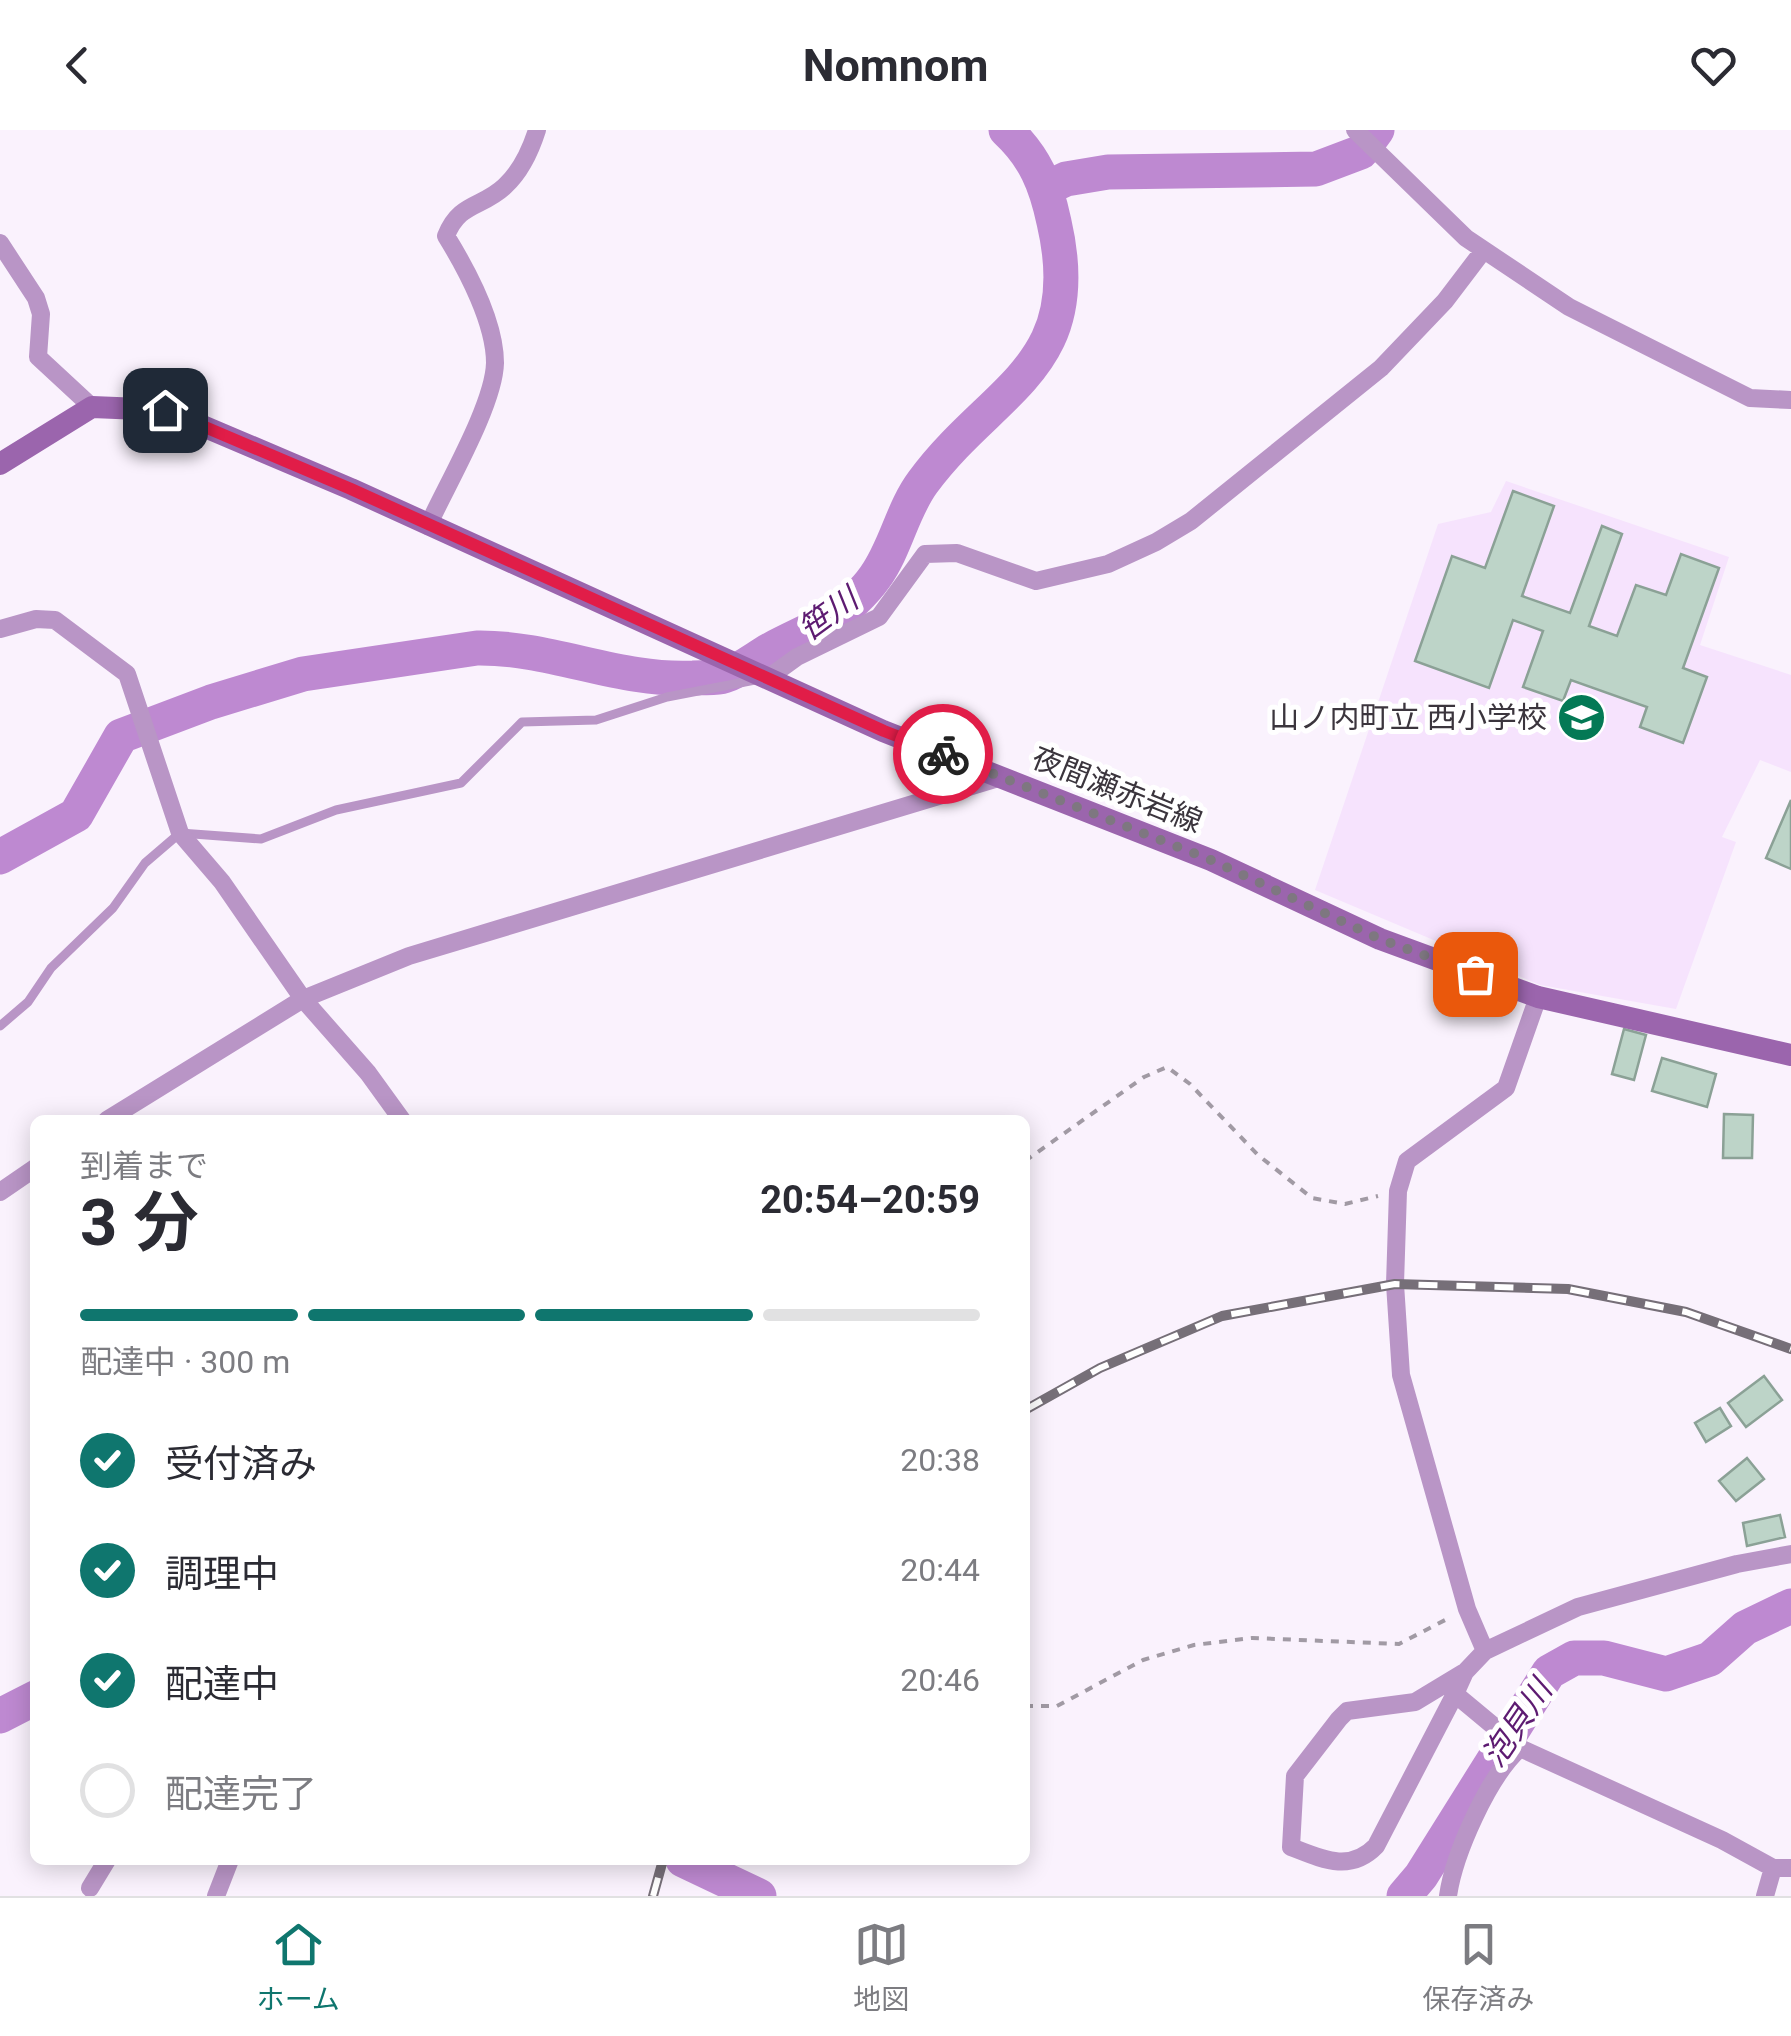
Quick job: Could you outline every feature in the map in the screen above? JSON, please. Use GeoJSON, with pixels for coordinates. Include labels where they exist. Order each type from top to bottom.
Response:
{"type":"FeatureCollection","features":[{"type":"Feature","properties":{"kind":"main road","name":"夜間瀬赤岩線"},"geometry":{"type":"LineString","coordinates":[[92,408],[165,410],[351,489],[884,731],[1211,860],[1380,939],[1538,996],[1791,1055]]}},
{"type":"Feature","properties":{"kind":"main road"},"geometry":{"type":"LineString","coordinates":[[0,464],[92,408]]}},
{"type":"Feature","properties":{"kind":"street"},"geometry":{"type":"LineString","coordinates":[[428,526],[488,396],[495,366],[492,341],[474,286],[446,236],[453,216],[504,187],[530,150],[537,130]]}},
{"type":"Feature","properties":{"kind":"street"},"geometry":{"type":"LineString","coordinates":[[1357,132],[1483,251],[1569,307],[1750,398],[1791,400]]}},
{"type":"Feature","properties":{"kind":"street"},"geometry":{"type":"LineString","coordinates":[[0,243],[36,298],[41,314],[38,357],[92,408]]}},
{"type":"Feature","properties":{"kind":"street"},"geometry":{"type":"LineString","coordinates":[[761,675],[879,617],[926,554],[957,552],[1036,581],[1108,564],[1156,542],[1191,521],[1381,368],[1445,301],[1483,251]]}},
{"type":"Feature","properties":{"kind":"street"},"geometry":{"type":"LineString","coordinates":[[0,630],[36,619],[56,620],[127,674],[180,833],[222,882],[303,998],[398,1115]]}},
{"type":"Feature","properties":{"kind":"street"},"geometry":{"type":"LineString","coordinates":[[115,1115],[303,998],[409,956],[1003,776]]}},
{"type":"Feature","properties":{"kind":"street"},"geometry":{"type":"LineString","coordinates":[[1485,1651],[1467,1610],[1401,1375],[1396,1284],[1398,1191],[1408,1161],[1506,1088],[1538,996]]}},
{"type":"Feature","properties":{"kind":"street"},"geometry":{"type":"LineString","coordinates":[[0,1192],[30,1171]]}},
{"type":"Feature","properties":{"kind":"street"},"geometry":{"type":"LineString","coordinates":[[1465,1672],[1376,1846],[1362,1860],[1345,1864],[1291,1847],[1295,1776],[1348,1711],[1415,1702],[1465,1672],[1485,1651],[1578,1606],[1737,1564],[1791,1554]]}},
{"type":"Feature","properties":{"kind":"street"},"geometry":{"type":"LineString","coordinates":[[1455,1694],[1517,1745],[1782,1868],[1765,1896]]}},
{"type":"Feature","properties":{"kind":"street"},"geometry":{"type":"LineString","coordinates":[[1448,1896],[1452,1867],[1517,1745]]}},
{"type":"Feature","properties":{"kind":"street"},"geometry":{"type":"LineString","coordinates":[[90,1888],[104,1865]]}},
{"type":"Feature","properties":{"kind":"street"},"geometry":{"type":"LineString","coordinates":[[216,1896],[228,1865]]}},
{"type":"Feature","properties":{"kind":"lane"},"geometry":{"type":"LineString","coordinates":[[0,1026],[28,1002],[51,968],[113,908],[144,863],[180,833],[261,839],[336,810],[461,783],[522,722],[596,720],[667,697],[761,675]]}},
{"type":"Feature","properties":{"kind":"path"},"geometry":{"type":"LineString","coordinates":[[1030,1157],[1144,1077],[1168,1067],[1272,1167],[1312,1198],[1346,1204],[1398,1191]]}},
{"type":"Feature","properties":{"kind":"path"},"geometry":{"type":"LineString","coordinates":[[1030,1706],[1057,1706],[1143,1660],[1194,1645],[1252,1638],[1399,1644],[1467,1610]]}},
{"type":"Feature","properties":{"kind":"shaded area","name":"山ノ内町立 西小学校"},"geometry":{"type":"Polygon","coordinates":[[[1506,481],[1729,557],[1700,645],[1791,675],[1791,772],[1760,760],[1722,837],[1736,842],[1676,1009],[1540,985],[1315,890],[1438,524],[1491,512],[1506,481]]]}},
{"type":"Feature","properties":{"kind":"building"},"geometry":{"type":"Polygon","coordinates":[[[1513,491],[1554,506],[1522,596],[1570,613],[1602,526],[1622,534],[1589,626],[1617,636],[1636,585],[1666,595],[1681,554],[1719,568],[1683,668],[1707,677],[1683,743],[1640,727],[1647,707],[1571,680],[1563,701],[1523,687],[1543,631],[1513,620],[1489,688],[1415,661],[1452,556],[1485,568],[1513,491]]]}},
{"type":"Feature","properties":{"kind":"building"},"geometry":{"type":"Polygon","coordinates":[[[1791,800],[1791,869],[1766,858],[1791,800]]]}},
{"type":"Feature","properties":{"kind":"building"},"geometry":{"type":"Polygon","coordinates":[[[1624,1029],[1646,1035],[1634,1080],[1612,1074],[1624,1029]]]}},
{"type":"Feature","properties":{"kind":"building"},"geometry":{"type":"Polygon","coordinates":[[[1662,1058],[1716,1074],[1707,1107],[1652,1091],[1662,1058]]]}},
{"type":"Feature","properties":{"kind":"building"},"geometry":{"type":"Polygon","coordinates":[[[1724,1114],[1753,1115],[1752,1158],[1723,1158],[1724,1114]]]}},
{"type":"Feature","properties":{"kind":"building"},"geometry":{"type":"Polygon","coordinates":[[[1764,1376],[1782,1400],[1746,1427],[1728,1403],[1764,1376]]]}},
{"type":"Feature","properties":{"kind":"building"},"geometry":{"type":"Polygon","coordinates":[[[1720,1408],[1731,1426],[1706,1442],[1695,1423],[1720,1408]]]}},
{"type":"Feature","properties":{"kind":"building"},"geometry":{"type":"Polygon","coordinates":[[[1747,1458],[1764,1479],[1736,1501],[1719,1481],[1747,1458]]]}},
{"type":"Feature","properties":{"kind":"building"},"geometry":{"type":"Polygon","coordinates":[[[1780,1515],[1785,1537],[1747,1546],[1743,1523],[1780,1515]]]}},
{"type":"Feature","properties":{"kind":"waterway","name":"笹川"},"geometry":{"type":"LineString","coordinates":[[0,857],[76,815],[121,736],[211,702],[303,674],[477,648],[532,653],[639,675],[717,677],[736,671],[837,615],[875,577],[923,482],[1027,371],[1046,343],[1058,311],[1061,271],[1047,195],[1032,161],[1006,130]]}},
{"type":"Feature","properties":{"kind":"waterway","name":"笹川"},"geometry":{"type":"LineString","coordinates":[[1047,188],[1066,179],[1108,172],[1316,169],[1361,152],[1377,130]]}},
{"type":"Feature","properties":{"kind":"waterway","name":"泡貝川"},"geometry":{"type":"LineString","coordinates":[[1404,1896],[1421,1876],[1549,1672],[1574,1658],[1604,1658],[1666,1674],[1710,1659],[1745,1628],[1791,1606]]}},
{"type":"Feature","properties":{"kind":"waterway"},"geometry":{"type":"LineString","coordinates":[[0,1716],[30,1701]]}},
{"type":"Feature","properties":{"kind":"waterway"},"geometry":{"type":"LineString","coordinates":[[694,1865],[759,1896]]}},
{"type":"Feature","properties":{"kind":"railway"},"geometry":{"type":"LineString","coordinates":[[1030,1407],[1100,1368],[1222,1316],[1395,1284],[1568,1289],[1686,1312],[1791,1349]]}},
{"type":"Feature","properties":{"kind":"railway"},"geometry":{"type":"LineString","coordinates":[[653,1896],[662,1865]]}},
{"type":"Feature","properties":{"kind":"way so far"},"geometry":{"type":"LineString","coordinates":[[943,754],[1211,860],[1380,939],[1475,974]]}},
{"type":"Feature","properties":{"kind":"place","name":"山ノ内町立 西小学校"},"geometry":{"type":"Point","coordinates":[1582,718]}},
{"type":"Feature","properties":{"kind":"route"},"geometry":{"type":"LineString","coordinates":[[165,410],[943,754]]}}]}
